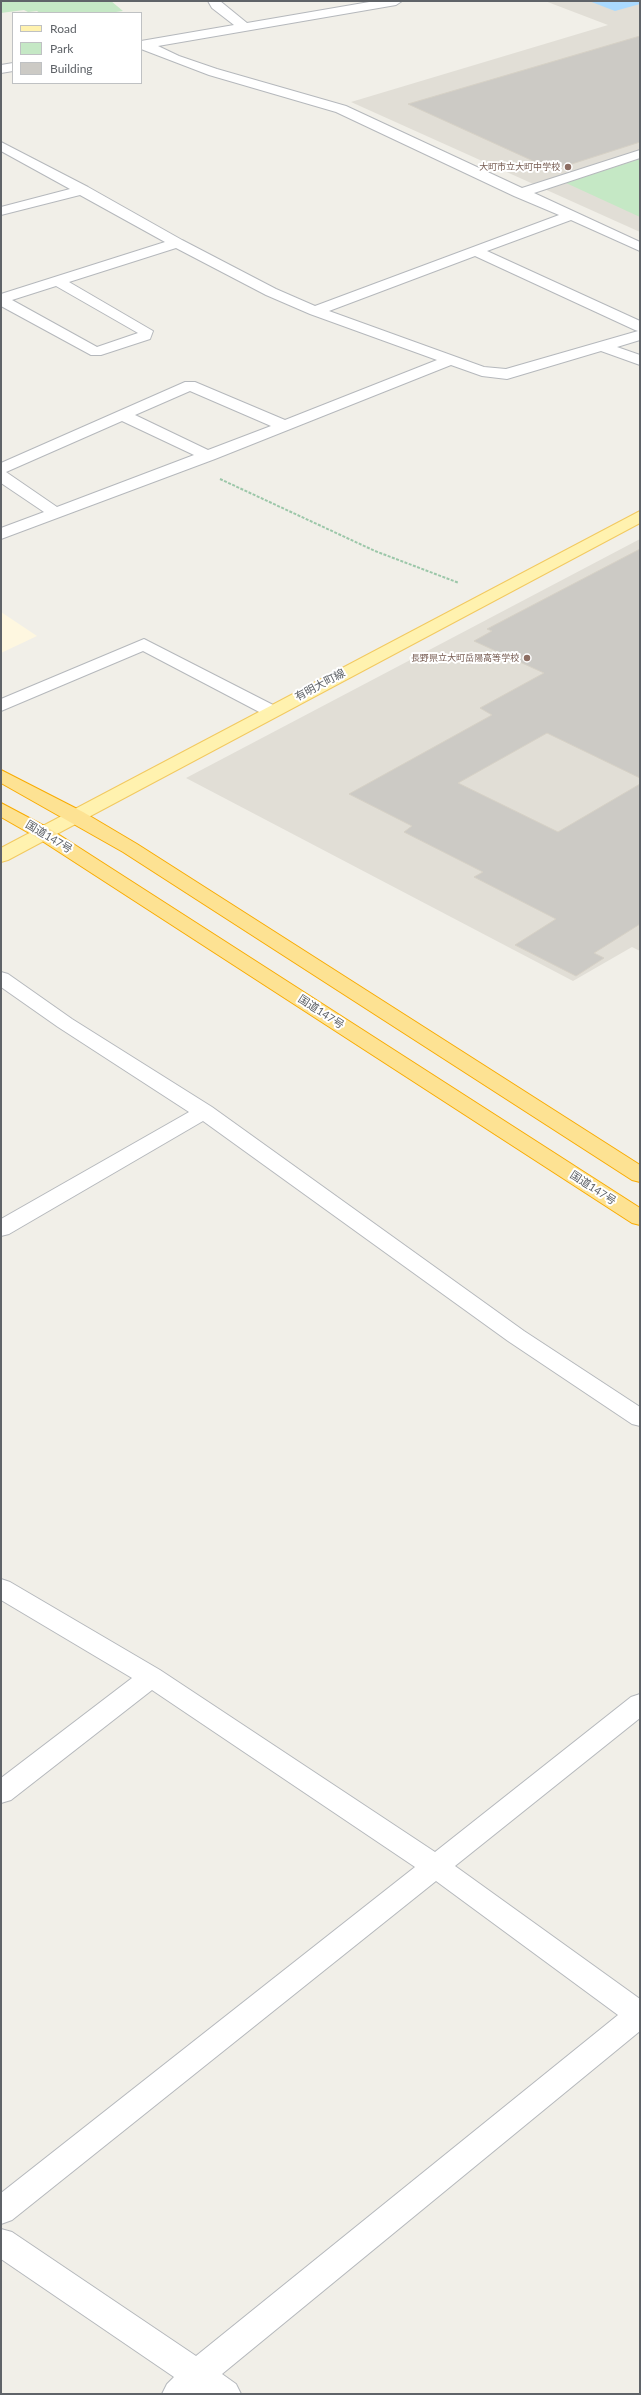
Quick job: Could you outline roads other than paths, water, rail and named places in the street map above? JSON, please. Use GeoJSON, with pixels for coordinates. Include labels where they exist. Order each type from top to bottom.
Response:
{"type":"FeatureCollection","features":[{"type":"Feature","properties":{"kind":"highway"},"geometry":{"type":"LineString","coordinates":[[1,776],[76,816],[640,1175]]}},
{"type":"Feature","properties":{"kind":"highway","name":"国道147号"},"geometry":{"type":"LineString","coordinates":[[1,809],[43,833],[640,1218]]}},
{"type":"Feature","properties":{"kind":"main road","name":"有明大町線"},"geometry":{"type":"LineString","coordinates":[[1,856],[640,516]]}},
{"type":"Feature","properties":{"kind":"street"},"geometry":{"type":"LineString","coordinates":[[214,1],[244,27]]}},
{"type":"Feature","properties":{"kind":"street"},"geometry":{"type":"LineString","coordinates":[[143,45],[396,1]]}},
{"type":"Feature","properties":{"kind":"street"},"geometry":{"type":"LineString","coordinates":[[143,45],[175,59],[213,72],[341,108],[640,247]]}},
{"type":"Feature","properties":{"kind":"street"},"geometry":{"type":"LineString","coordinates":[[1,69],[12,67]]}},
{"type":"Feature","properties":{"kind":"street"},"geometry":{"type":"LineString","coordinates":[[1,146],[84,190],[177,243],[271,292],[315,311],[482,370],[507,374],[604,348],[640,335]]}},
{"type":"Feature","properties":{"kind":"street"},"geometry":{"type":"LineString","coordinates":[[519,192],[640,154]]}},
{"type":"Feature","properties":{"kind":"street"},"geometry":{"type":"LineString","coordinates":[[1,211],[84,190]]}},
{"type":"Feature","properties":{"kind":"street"},"geometry":{"type":"LineString","coordinates":[[315,311],[477,252],[572,215]]}},
{"type":"Feature","properties":{"kind":"street"},"geometry":{"type":"LineString","coordinates":[[1,300],[177,243]]}},
{"type":"Feature","properties":{"kind":"street"},"geometry":{"type":"LineString","coordinates":[[477,252],[640,326]]}},
{"type":"Feature","properties":{"kind":"street"},"geometry":{"type":"LineString","coordinates":[[1,300],[96,352],[145,336],[146,331],[57,282]]}},
{"type":"Feature","properties":{"kind":"street"},"geometry":{"type":"LineString","coordinates":[[604,348],[640,360]]}},
{"type":"Feature","properties":{"kind":"street"},"geometry":{"type":"LineString","coordinates":[[1,534],[209,456],[451,360]]}},
{"type":"Feature","properties":{"kind":"street"},"geometry":{"type":"LineString","coordinates":[[1,469],[190,385],[285,426]]}},
{"type":"Feature","properties":{"kind":"street"},"geometry":{"type":"LineString","coordinates":[[122,415],[209,456]]}},
{"type":"Feature","properties":{"kind":"street"},"geometry":{"type":"LineString","coordinates":[[1,476],[57,514]]}},
{"type":"Feature","properties":{"kind":"street"},"geometry":{"type":"LineString","coordinates":[[1,706],[144,644],[271,711]]}},
{"type":"Feature","properties":{"kind":"street"},"geometry":{"type":"LineString","coordinates":[[1,978],[65,1023],[204,1112],[516,1336],[640,1418]]}},
{"type":"Feature","properties":{"kind":"street"},"geometry":{"type":"LineString","coordinates":[[1,1229],[204,1112]]}},
{"type":"Feature","properties":{"kind":"street"},"geometry":{"type":"LineString","coordinates":[[1,1588],[151,1676],[435,1866],[640,2014],[188,2384]]}},
{"type":"Feature","properties":{"kind":"street"},"geometry":{"type":"LineString","coordinates":[[1,1793],[151,1676]]}},
{"type":"Feature","properties":{"kind":"street"},"geometry":{"type":"LineString","coordinates":[[1,2211],[640,1704]]}},
{"type":"Feature","properties":{"kind":"street"},"geometry":{"type":"LineString","coordinates":[[1,2242],[188,2384],[225,2394]]}},
{"type":"Feature","properties":{"kind":"water"},"geometry":{"type":"Polygon","coordinates":[[[589,1],[640,1],[640,4],[615,11],[589,1]]]}},
{"type":"Feature","properties":{"kind":"place","name":"大町市立大町中学校"},"geometry":{"type":"Point","coordinates":[568,167]}},
{"type":"Feature","properties":{"kind":"place","name":"長野県立大町岳陽高等学校"},"geometry":{"type":"Point","coordinates":[527,658]}}]}
